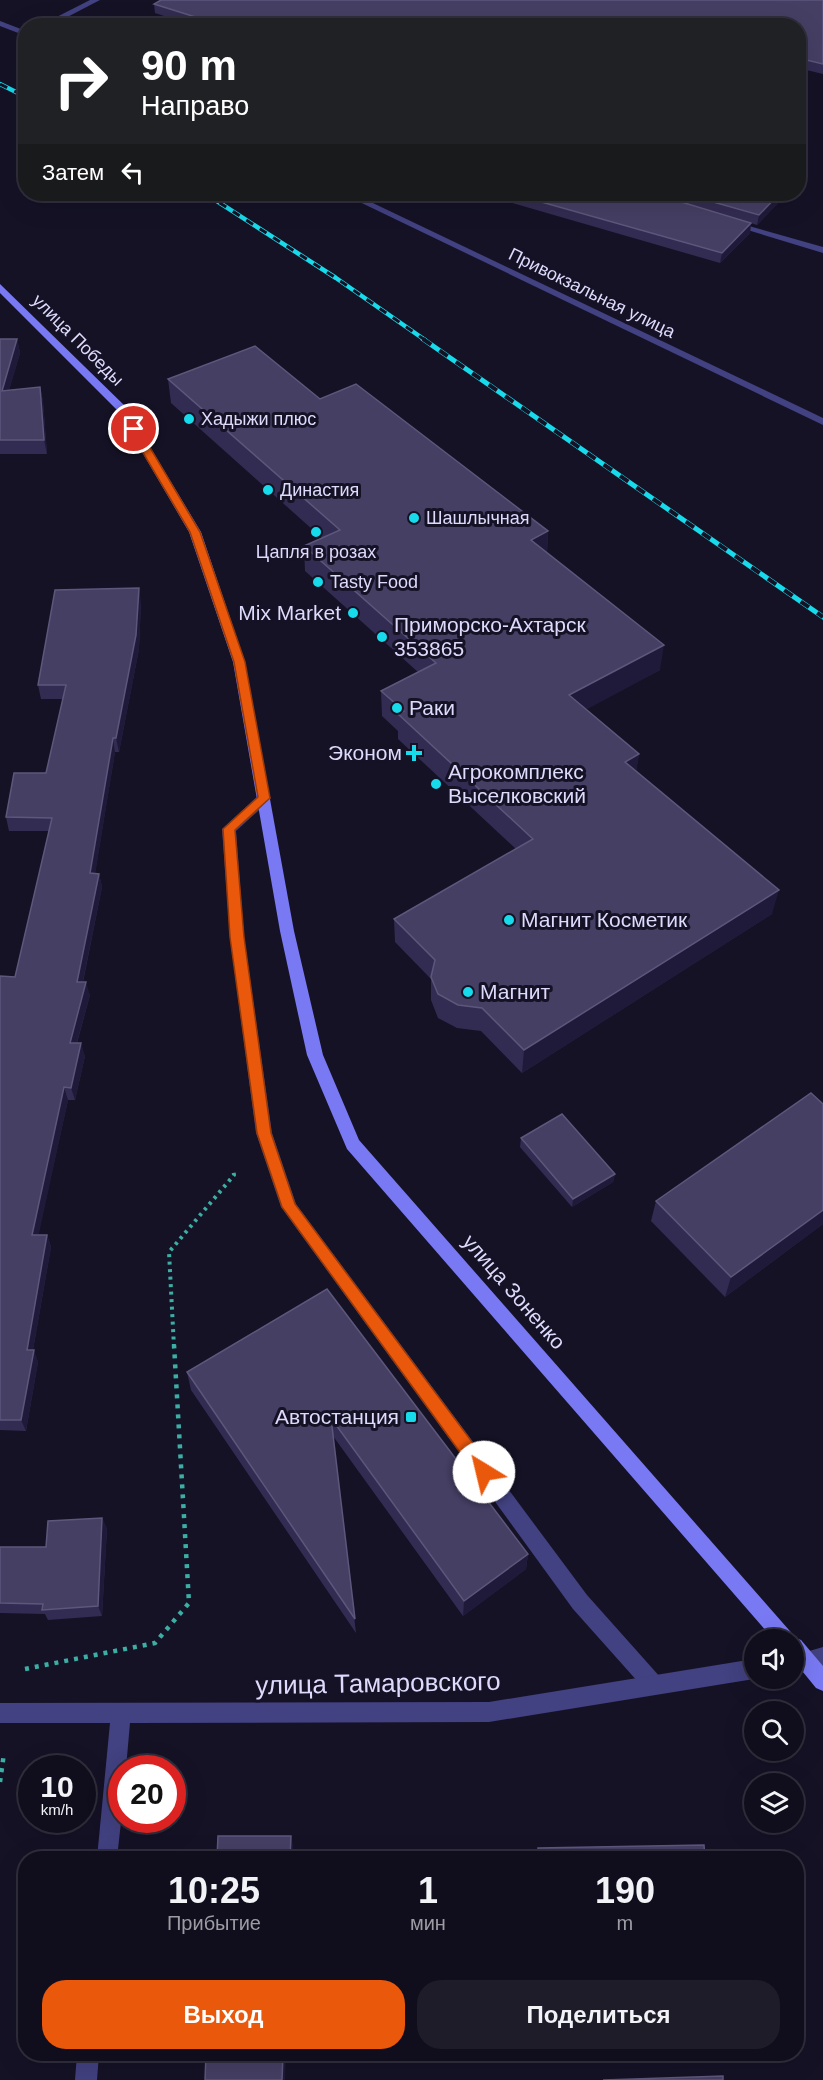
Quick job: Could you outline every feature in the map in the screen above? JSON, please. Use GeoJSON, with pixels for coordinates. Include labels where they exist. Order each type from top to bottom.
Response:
{"type":"FeatureCollection","features":[{"type":"Feature","properties":{"kind":"street"},"geometry":{"type":"LineString","coordinates":[[59,18],[96,0]]}},
{"type":"Feature","properties":{"kind":"street"},"geometry":{"type":"LineString","coordinates":[[0,23],[18,31]]}},
{"type":"Feature","properties":{"kind":"street","name":"Привокзальная улица"},"geometry":{"type":"LineString","coordinates":[[363,201],[823,422]]}},
{"type":"Feature","properties":{"kind":"street"},"geometry":{"type":"LineString","coordinates":[[724,220],[823,250]]}},
{"type":"Feature","properties":{"kind":"street","name":"улица Победы"},"geometry":{"type":"LineString","coordinates":[[0,287],[122,409],[195,532],[239,662],[287,931]]}},
{"type":"Feature","properties":{"kind":"street"},"geometry":{"type":"LineString","coordinates":[[264,798],[229,829],[237,937],[264,1133],[289,1207],[580,1602],[654,1685]]}},
{"type":"Feature","properties":{"kind":"street","name":"улица Зоненко"},"geometry":{"type":"LineString","coordinates":[[287,931],[315,1055],[353,1144],[777,1629]]}},
{"type":"Feature","properties":{"kind":"street"},"geometry":{"type":"LineString","coordinates":[[804,1657],[823,1681]]}},
{"type":"Feature","properties":{"kind":"street","name":"улица Тамаровского"},"geometry":{"type":"LineString","coordinates":[[4,1713],[489,1712],[744,1671]]}},
{"type":"Feature","properties":{"kind":"street"},"geometry":{"type":"LineString","coordinates":[[108,1851],[121,1714]]}},
{"type":"Feature","properties":{"kind":"street"},"geometry":{"type":"LineString","coordinates":[[86,2080],[87,2061]]}},
{"type":"Feature","properties":{"kind":"path"},"geometry":{"type":"LineString","coordinates":[[0,1782],[4,1713],[13,1672],[155,1643],[189,1603],[169,1252],[234,1175],[232,1163]]}},
{"type":"Feature","properties":{"kind":"building"},"geometry":{"type":"Polygon","coordinates":[[[161,0],[823,0],[823,64],[806,60],[806,18],[199,18],[154,4],[161,0]]]}},
{"type":"Feature","properties":{"kind":"building"},"geometry":{"type":"Polygon","coordinates":[[[538,201],[678,201],[751,223],[722,253],[538,201]]]}},
{"type":"Feature","properties":{"kind":"building"},"geometry":{"type":"Polygon","coordinates":[[[710,201],[772,201],[759,215],[710,201]]]}},
{"type":"Feature","properties":{"kind":"building"},"geometry":{"type":"Polygon","coordinates":[[[0,339],[17,339],[2,391],[40,387],[44,440],[0,440],[0,339]]]}},
{"type":"Feature","properties":{"kind":"building"},"geometry":{"type":"Polygon","coordinates":[[[255,346],[320,399],[356,384],[548,531],[531,540],[664,645],[569,695],[639,754],[625,762],[779,890],[524,1050],[482,1008],[458,1005],[438,994],[431,977],[435,960],[394,919],[533,839],[398,714],[404,711],[381,691],[436,663],[304,546],[340,530],[168,379],[255,346]]]}},
{"type":"Feature","properties":{"kind":"building"},"geometry":{"type":"Polygon","coordinates":[[[139,588],[136,635],[116,738],[113,738],[90,873],[99,874],[77,982],[86,982],[70,1043],[81,1043],[71,1088],[64,1087],[32,1235],[47,1235],[27,1350],[34,1350],[21,1420],[0,1420],[0,976],[15,977],[52,818],[6,817],[14,773],[46,773],[66,685],[38,685],[55,590],[139,588]]]}},
{"type":"Feature","properties":{"kind":"building"},"geometry":{"type":"Polygon","coordinates":[[[811,1093],[823,1104],[823,1210],[731,1277],[656,1201],[811,1093]]]}},
{"type":"Feature","properties":{"kind":"building"},"geometry":{"type":"Polygon","coordinates":[[[562,1114],[615,1174],[573,1199],[521,1138],[562,1114]]]}},
{"type":"Feature","properties":{"kind":"building"},"geometry":{"type":"Polygon","coordinates":[[[327,1289],[528,1554],[464,1601],[331,1418],[355,1619],[187,1372],[327,1289]]]}},
{"type":"Feature","properties":{"kind":"building"},"geometry":{"type":"Polygon","coordinates":[[[102,1518],[98,1606],[42,1610],[43,1604],[0,1603],[0,1547],[46,1547],[48,1521],[102,1518]]]}},
{"type":"Feature","properties":{"kind":"building"},"geometry":{"type":"Polygon","coordinates":[[[218,1836],[291,1836],[290,1851],[217,1851],[218,1836]]]}},
{"type":"Feature","properties":{"kind":"building"},"geometry":{"type":"Polygon","coordinates":[[[704,1845],[704,1851],[538,1851],[538,1848],[704,1845]]]}},
{"type":"Feature","properties":{"kind":"building"},"geometry":{"type":"Polygon","coordinates":[[[206,2061],[283,2061],[282,2080],[205,2080],[206,2061]]]}},
{"type":"Feature","properties":{"kind":"building"},"geometry":{"type":"Polygon","coordinates":[[[723,2076],[723,2080],[603,2080],[723,2076]]]}},
{"type":"Feature","properties":{"kind":"railway"},"geometry":{"type":"LineString","coordinates":[[0,84],[18,93]]}},
{"type":"Feature","properties":{"kind":"railway"},"geometry":{"type":"LineString","coordinates":[[217,201],[336,278],[425,340]]}},
{"type":"Feature","properties":{"kind":"railway"},"geometry":{"type":"LineString","coordinates":[[423,339],[823,617]]}},
{"type":"Feature","properties":{"kind":"place","name":"Хадыжи плюс"},"geometry":{"type":"Point","coordinates":[189,419]}},
{"type":"Feature","properties":{"kind":"place","name":"Династия"},"geometry":{"type":"Point","coordinates":[268,490]}},
{"type":"Feature","properties":{"kind":"place","name":"Шашлычная"},"geometry":{"type":"Point","coordinates":[414,518]}},
{"type":"Feature","properties":{"kind":"place","name":"Цапля в розах"},"geometry":{"type":"Point","coordinates":[316,532]}},
{"type":"Feature","properties":{"kind":"place","name":"Tasty Food"},"geometry":{"type":"Point","coordinates":[318,582]}},
{"type":"Feature","properties":{"kind":"place","name":"Mix Market"},"geometry":{"type":"Point","coordinates":[353,613]}},
{"type":"Feature","properties":{"kind":"place","name":"Приморско-Ахтарск 353865"},"geometry":{"type":"Point","coordinates":[382,637]}},
{"type":"Feature","properties":{"kind":"place","name":"Раки"},"geometry":{"type":"Point","coordinates":[397,708]}},
{"type":"Feature","properties":{"kind":"place","name":"Эконом"},"geometry":{"type":"Point","coordinates":[414,753]}},
{"type":"Feature","properties":{"kind":"place","name":"Агрокомплекс Выселковский"},"geometry":{"type":"Point","coordinates":[436,784]}},
{"type":"Feature","properties":{"kind":"place","name":"Магнит Косметик"},"geometry":{"type":"Point","coordinates":[509,920]}},
{"type":"Feature","properties":{"kind":"place","name":"Магнит"},"geometry":{"type":"Point","coordinates":[468,992]}},
{"type":"Feature","properties":{"kind":"place","name":"Автостанция"},"geometry":{"type":"Point","coordinates":[411,1417]}},
{"type":"Feature","properties":{"kind":"route"},"geometry":{"type":"LineString","coordinates":[[134,429],[195,532],[239,662],[264,798],[229,829],[237,937],[264,1133],[289,1207],[484,1472]]}}]}
